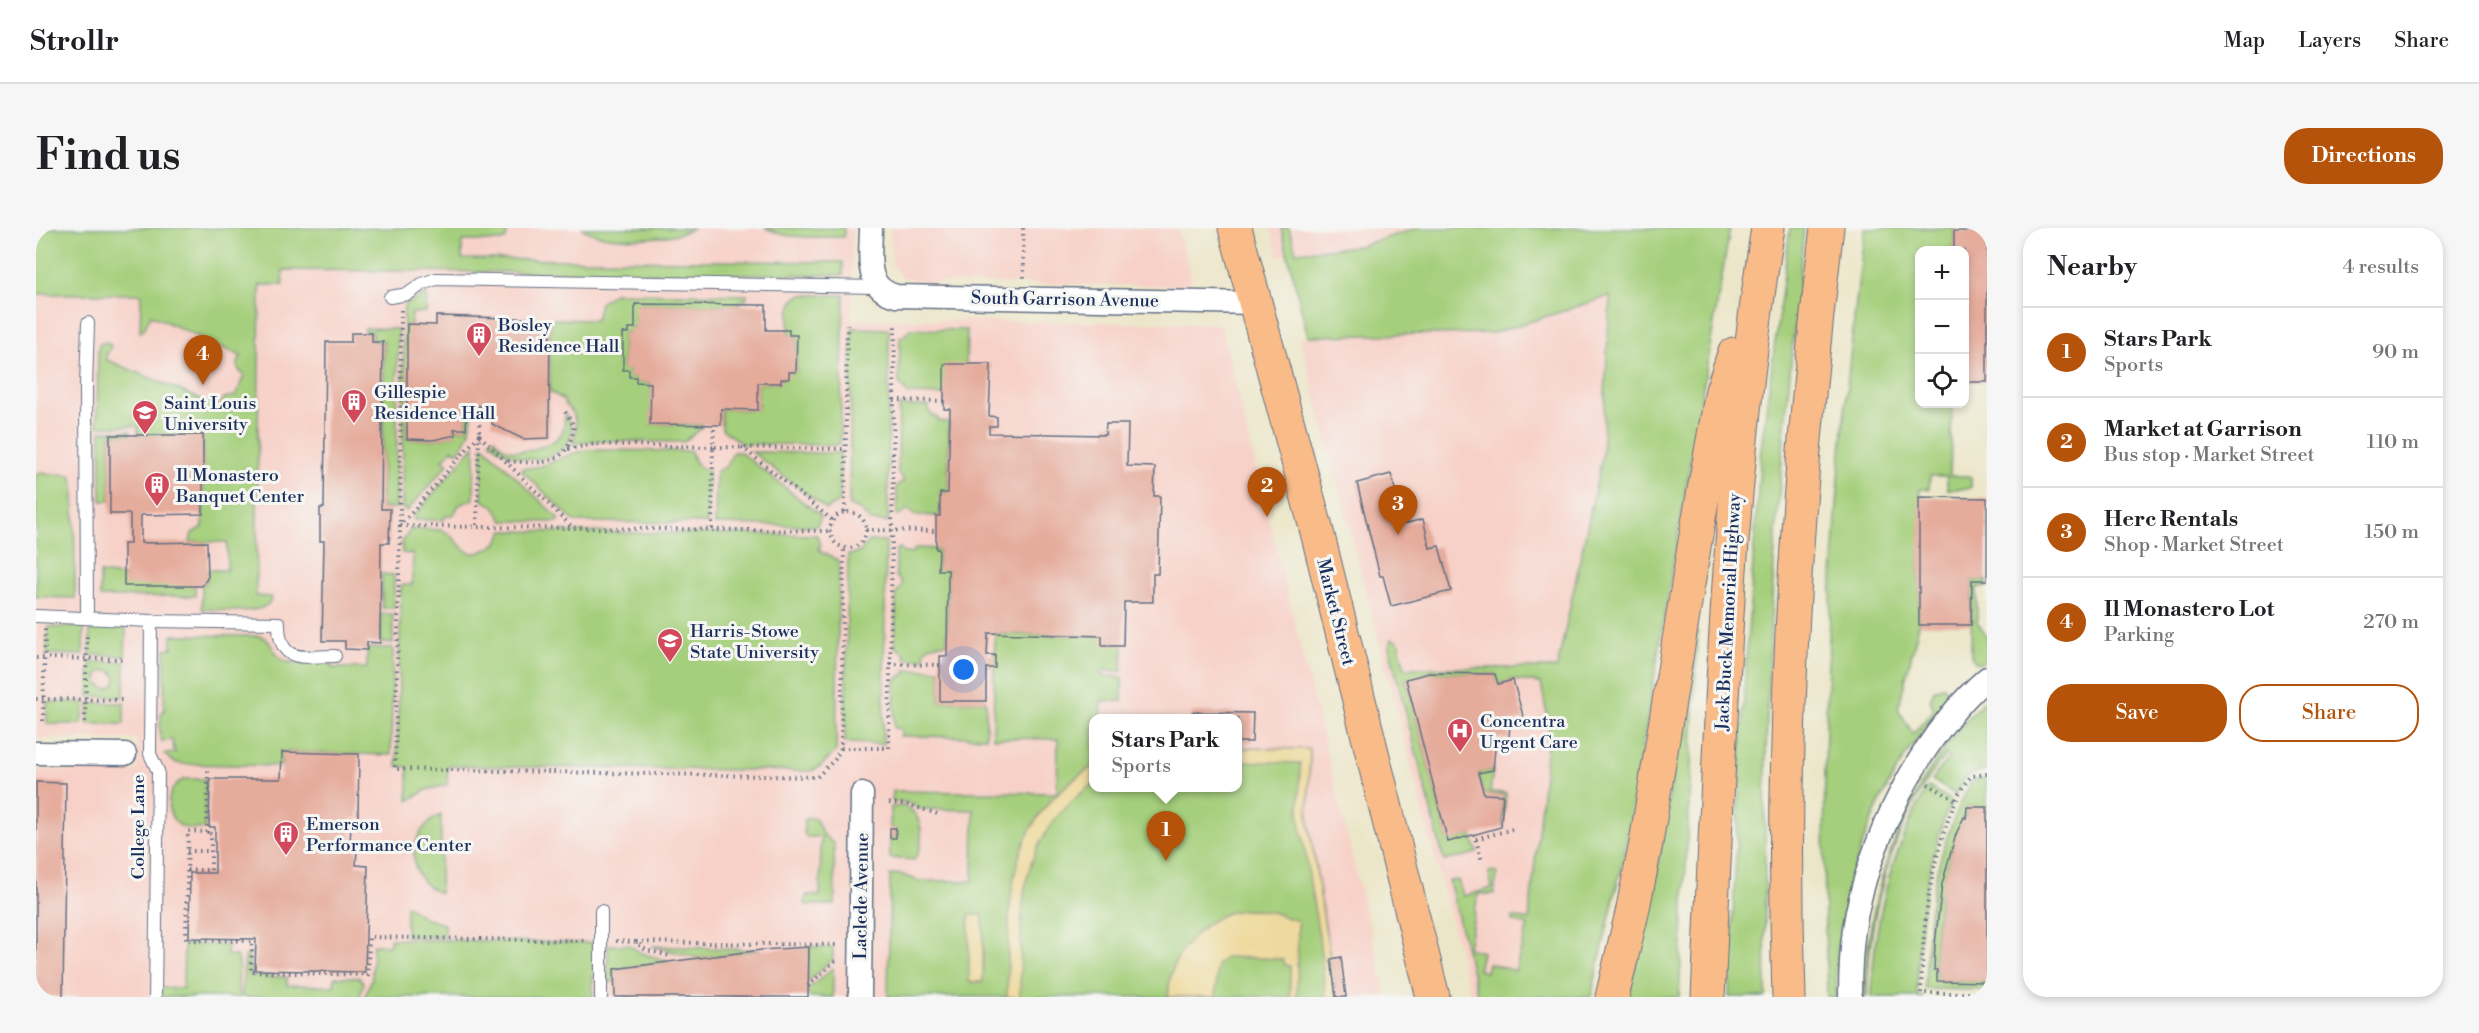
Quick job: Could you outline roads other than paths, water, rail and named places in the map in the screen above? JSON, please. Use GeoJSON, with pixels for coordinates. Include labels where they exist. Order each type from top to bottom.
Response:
{"type":"FeatureCollection","features":[{"type":"Feature","properties":{"kind":"main road","name":"Market Street"},"geometry":{"type":"LineString","coordinates":[[1235,228],[1316,528],[1433,997]]}},
{"type":"Feature","properties":{"kind":"main road","name":"Jack Buck Memorial Highway"},"geometry":{"type":"LineString","coordinates":[[1708,997],[1732,524],[1756,304],[1768,228]]}},
{"type":"Feature","properties":{"kind":"main road"},"geometry":{"type":"LineString","coordinates":[[1789,997],[1787,848],[1793,624],[1808,404],[1827,228]]}},
{"type":"Feature","properties":{"kind":"main road"},"geometry":{"type":"LineString","coordinates":[[1612,997],[1646,843],[1722,391],[1737,344],[1756,304]]}},
{"type":"Feature","properties":{"kind":"street"},"geometry":{"type":"LineString","coordinates":[[872,228],[871,267],[878,287]]}},
{"type":"Feature","properties":{"kind":"street","name":"South Garrison Avenue"},"geometry":{"type":"LineString","coordinates":[[878,287],[885,294],[896,296],[1256,303]]}},
{"type":"Feature","properties":{"kind":"street"},"geometry":{"type":"LineString","coordinates":[[1850,997],[1854,928],[1870,867],[1886,823],[1918,762],[1941,729],[1987,678]]}},
{"type":"Feature","properties":{"kind":"street"},"geometry":{"type":"LineString","coordinates":[[36,753],[124,754]]}},
{"type":"Feature","properties":{"kind":"street","name":"Laclede Avenue"},"geometry":{"type":"LineString","coordinates":[[860,997],[862,794]]}},
{"type":"Feature","properties":{"kind":"lane"},"geometry":{"type":"LineString","coordinates":[[395,297],[436,279],[878,287]]}},
{"type":"Feature","properties":{"kind":"lane"},"geometry":{"type":"LineString","coordinates":[[87,623],[88,323]]}},
{"type":"Feature","properties":{"kind":"lane"},"geometry":{"type":"LineString","coordinates":[[36,616],[87,623],[151,621],[279,623],[281,644],[286,652],[293,656],[335,656]]}},
{"type":"Feature","properties":{"kind":"lane","name":"College Lane"},"geometry":{"type":"LineString","coordinates":[[151,621],[150,754],[158,771],[154,997]]}},
{"type":"Feature","properties":{"kind":"lane"},"geometry":{"type":"LineString","coordinates":[[601,911],[601,997]]}},
{"type":"Feature","properties":{"kind":"place","name":"Bosley Residence Hall"},"geometry":{"type":"Point","coordinates":[479,358]}},
{"type":"Feature","properties":{"kind":"place","name":"Il Monastero Lot"},"geometry":{"type":"Point","coordinates":[203,385]}},
{"type":"Feature","properties":{"kind":"place","name":"Gillespie Residence Hall"},"geometry":{"type":"Point","coordinates":[354,425]}},
{"type":"Feature","properties":{"kind":"place","name":"Saint Louis University"},"geometry":{"type":"Point","coordinates":[145,436]}},
{"type":"Feature","properties":{"kind":"place","name":"Il Monastero Banquet Center"},"geometry":{"type":"Point","coordinates":[157,508]}},
{"type":"Feature","properties":{"kind":"place","name":"Market at Garrison"},"geometry":{"type":"Point","coordinates":[1267,517]}},
{"type":"Feature","properties":{"kind":"place","name":"Herc Rentals"},"geometry":{"type":"Point","coordinates":[1398,535]}},
{"type":"Feature","properties":{"kind":"place","name":"Harris-Stowe State University"},"geometry":{"type":"Point","coordinates":[670,664]}},
{"type":"Feature","properties":{"kind":"place","name":"Concentra Urgent Care"},"geometry":{"type":"Point","coordinates":[1460,754]}},
{"type":"Feature","properties":{"kind":"place","name":"Emerson Performance Center"},"geometry":{"type":"Point","coordinates":[286,857]}},
{"type":"Feature","properties":{"kind":"place","name":"Stars Park"},"geometry":{"type":"Point","coordinates":[1166,861]}}]}
